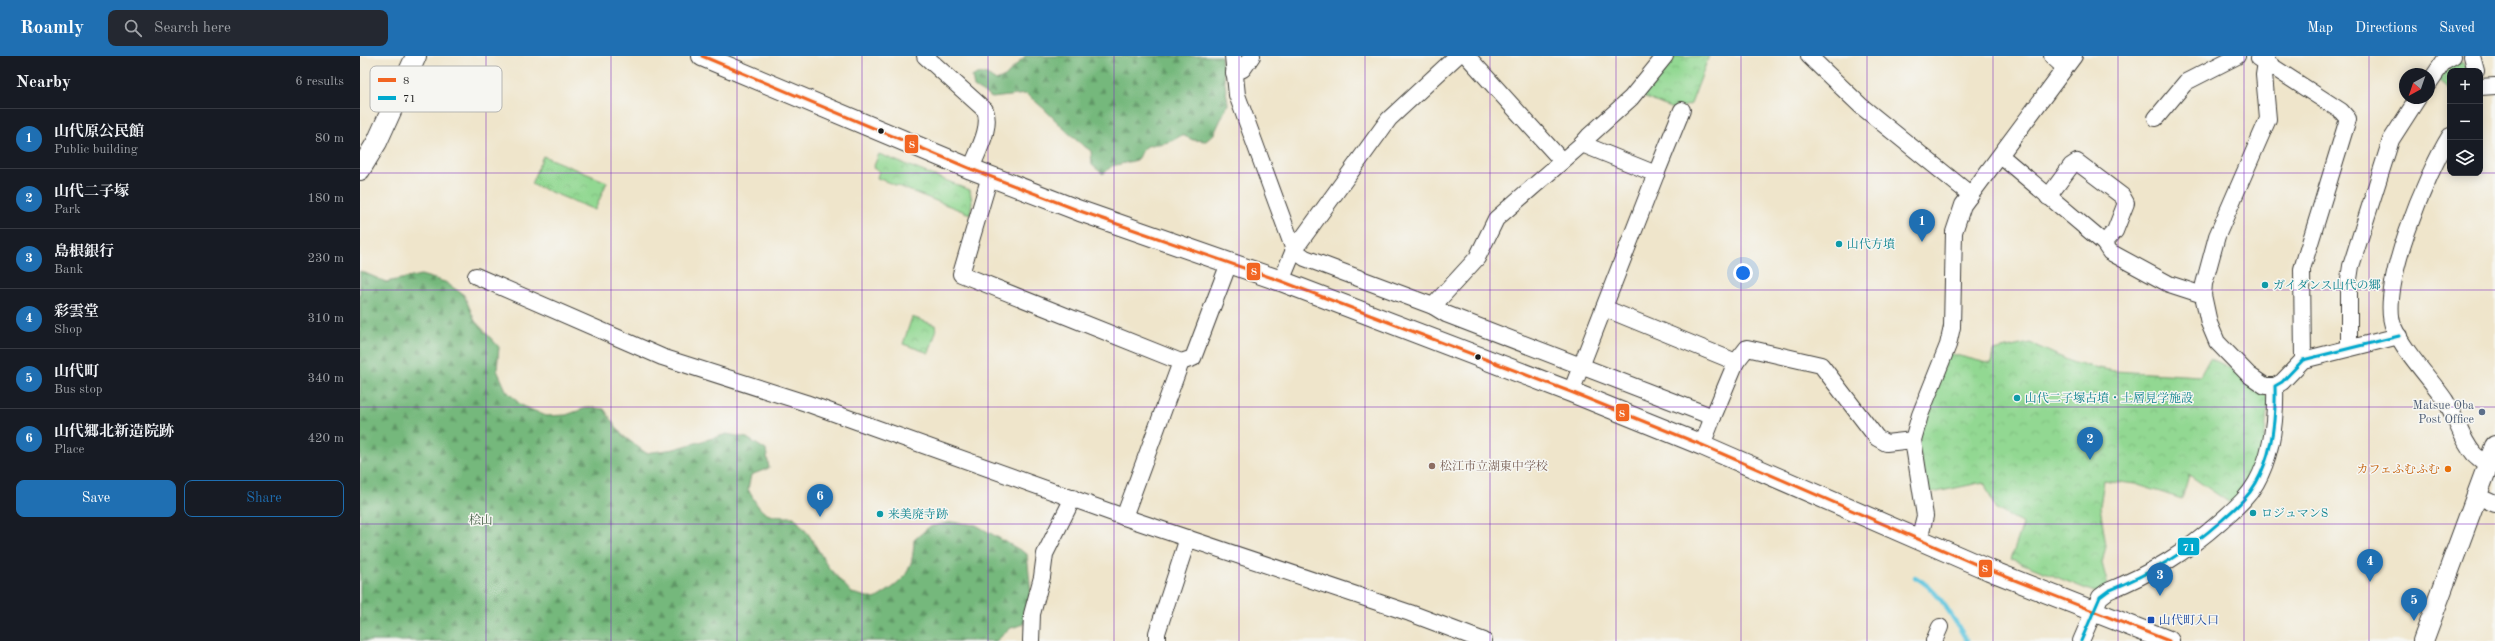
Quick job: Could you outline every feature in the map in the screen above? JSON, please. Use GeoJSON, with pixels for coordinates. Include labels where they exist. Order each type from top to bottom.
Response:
{"type":"FeatureCollection","features":[{"type":"Feature","properties":{"kind":"street"},"geometry":{"type":"LineString","coordinates":[[411,66],[416,56]]}},
{"type":"Feature","properties":{"kind":"street"},"geometry":{"type":"LineString","coordinates":[[702,56],[971,169],[1080,211],[1281,281],[1571,392],[1702,445],[1919,540],[2093,612],[2169,641]]}},
{"type":"Feature","properties":{"kind":"street"},"geometry":{"type":"LineString","coordinates":[[925,56],[985,110],[988,117],[986,128],[971,169]]}},
{"type":"Feature","properties":{"kind":"street"},"geometry":{"type":"LineString","coordinates":[[1233,56],[1236,95],[1294,250],[1305,258],[1433,306],[1446,314],[1713,418]]}},
{"type":"Feature","properties":{"kind":"street"},"geometry":{"type":"LineString","coordinates":[[1234,73],[1243,69],[1252,56]]}},
{"type":"Feature","properties":{"kind":"street"},"geometry":{"type":"LineString","coordinates":[[1281,281],[1294,250],[1389,118],[1457,56]]}},
{"type":"Feature","properties":{"kind":"street"},"geometry":{"type":"LineString","coordinates":[[1467,56],[1562,161]]}},
{"type":"Feature","properties":{"kind":"street"},"geometry":{"type":"LineString","coordinates":[[1433,306],[1477,258],[1496,218],[1582,144],[1631,98],[1665,56]]}},
{"type":"Feature","properties":{"kind":"street"},"geometry":{"type":"LineString","coordinates":[[1809,56],[1861,106],[1972,195]]}},
{"type":"Feature","properties":{"kind":"street"},"geometry":{"type":"LineString","coordinates":[[1919,540],[1926,516],[1913,440],[1920,415],[1948,345],[1952,327],[1954,232],[1960,211],[2070,62],[2052,56]]}},
{"type":"Feature","properties":{"kind":"street"},"geometry":{"type":"LineString","coordinates":[[2156,118],[2186,82],[2237,56]]}},
{"type":"Feature","properties":{"kind":"street"},"geometry":{"type":"LineString","coordinates":[[2435,75],[2444,62],[2453,56]]}},
{"type":"Feature","properties":{"kind":"street"},"geometry":{"type":"LineString","coordinates":[[2472,56],[2475,68]]}},
{"type":"Feature","properties":{"kind":"street"},"geometry":{"type":"LineString","coordinates":[[2263,59],[2268,119],[2217,236],[2204,284],[2203,296],[2209,323],[2217,342],[2249,375],[2265,386],[2275,386],[2282,382],[2303,360],[2399,336]]}},
{"type":"Feature","properties":{"kind":"street"},"geometry":{"type":"LineString","coordinates":[[2263,59],[2341,111],[2348,123],[2302,269],[2303,360]]}},
{"type":"Feature","properties":{"kind":"street"},"geometry":{"type":"LineString","coordinates":[[2483,87],[2495,86]]}},
{"type":"Feature","properties":{"kind":"street"},"geometry":{"type":"LineString","coordinates":[[2349,348],[2349,279],[2351,266],[2391,140],[2414,104]]}},
{"type":"Feature","properties":{"kind":"street"},"geometry":{"type":"LineString","coordinates":[[1571,392],[1682,110]]}},
{"type":"Feature","properties":{"kind":"street"},"geometry":{"type":"LineString","coordinates":[[360,170],[377,142],[391,112]]}},
{"type":"Feature","properties":{"kind":"street"},"geometry":{"type":"LineString","coordinates":[[2448,140],[2427,179],[2396,267],[2391,308],[2394,328],[2446,402],[2474,454],[2488,466]]}},
{"type":"Feature","properties":{"kind":"street"},"geometry":{"type":"LineString","coordinates":[[1582,144],[1656,174]]}},
{"type":"Feature","properties":{"kind":"street"},"geometry":{"type":"LineString","coordinates":[[2001,156],[2104,243],[2110,252],[2152,276],[2203,296]]}},
{"type":"Feature","properties":{"kind":"street"},"geometry":{"type":"LineString","coordinates":[[2048,197],[2071,166],[2077,162],[2122,196],[2125,207],[2115,232],[2104,243]]}},
{"type":"Feature","properties":{"kind":"street"},"geometry":{"type":"LineString","coordinates":[[990,176],[961,274],[1181,362],[1194,358],[1229,263]]}},
{"type":"Feature","properties":{"kind":"street"},"geometry":{"type":"LineString","coordinates":[[476,276],[662,357],[806,403],[1124,517],[1410,613],[1484,641]]}},
{"type":"Feature","properties":{"kind":"street"},"geometry":{"type":"LineString","coordinates":[[1604,308],[1736,362]]}},
{"type":"Feature","properties":{"kind":"street"},"geometry":{"type":"LineString","coordinates":[[1702,445],[1736,362],[1747,348],[1820,364],[1877,438],[1886,443],[1913,440]]}},
{"type":"Feature","properties":{"kind":"street"},"geometry":{"type":"LineString","coordinates":[[1124,517],[1181,362]]}},
{"type":"Feature","properties":{"kind":"street"},"geometry":{"type":"LineString","coordinates":[[2081,641],[2100,596],[2108,590],[2163,566],[2201,539],[2245,500],[2262,469],[2271,442],[2275,386]]}},
{"type":"Feature","properties":{"kind":"street"},"geometry":{"type":"LineString","coordinates":[[2423,641],[2495,446]]}},
{"type":"Feature","properties":{"kind":"street"},"geometry":{"type":"LineString","coordinates":[[2477,496],[2495,504]]}},
{"type":"Feature","properties":{"kind":"street"},"geometry":{"type":"LineString","coordinates":[[1031,641],[1032,614],[1042,577],[1045,554],[1073,498]]}},
{"type":"Feature","properties":{"kind":"street"},"geometry":{"type":"LineString","coordinates":[[1157,641],[1157,633],[1188,538]]}},
{"type":"Feature","properties":{"kind":"green space"},"geometry":{"type":"Polygon","coordinates":[[[1025,56],[1221,56],[1228,104],[1214,134],[1206,141],[1193,140],[1182,135],[1174,140],[1150,145],[1143,149],[1137,160],[1112,166],[1103,174],[1092,165],[1091,151],[1074,138],[1026,94],[992,98],[974,87],[972,77],[982,74],[987,75],[996,81],[1005,77],[1025,56]]]}},
{"type":"Feature","properties":{"kind":"green space"},"geometry":{"type":"Polygon","coordinates":[[[1673,56],[1709,56],[1691,104],[1675,110],[1641,96],[1673,56]]]}},
{"type":"Feature","properties":{"kind":"green space"},"geometry":{"type":"Polygon","coordinates":[[[2462,62],[2467,68],[2448,68],[2451,64],[2462,62]]]}},
{"type":"Feature","properties":{"kind":"green space"},"geometry":{"type":"Polygon","coordinates":[[[2447,69],[2447,88],[2438,80],[2447,69]]]}},
{"type":"Feature","properties":{"kind":"green space"},"geometry":{"type":"Polygon","coordinates":[[[879,154],[970,190],[972,202],[970,214],[877,178],[879,171],[873,168],[879,154]]]}},
{"type":"Feature","properties":{"kind":"green space"},"geometry":{"type":"Polygon","coordinates":[[[543,156],[607,182],[595,210],[531,184],[543,156]]]}},
{"type":"Feature","properties":{"kind":"green space","name":"桧山"},"geometry":{"type":"Polygon","coordinates":[[[360,271],[386,282],[421,275],[445,282],[464,295],[475,321],[499,347],[497,370],[506,390],[521,405],[546,416],[566,415],[589,407],[604,409],[622,435],[646,453],[674,449],[727,434],[747,438],[766,450],[769,468],[751,475],[748,489],[753,498],[765,513],[776,516],[794,517],[809,535],[829,568],[852,593],[875,599],[899,582],[909,569],[914,540],[929,527],[952,522],[976,525],[1027,554],[1032,604],[1024,624],[1011,628],[996,641],[360,641],[360,271]]]}},
{"type":"Feature","properties":{"kind":"green space"},"geometry":{"type":"Polygon","coordinates":[[[912,317],[935,325],[936,332],[929,353],[903,344],[912,317]]]}},
{"type":"Feature","properties":{"kind":"green space"},"geometry":{"type":"Polygon","coordinates":[[[2030,343],[2074,363],[2114,371],[2200,376],[2210,358],[2234,370],[2246,384],[2260,388],[2268,399],[2264,445],[2253,481],[2233,505],[2189,475],[2182,499],[2135,484],[2104,480],[2100,506],[2106,546],[2102,563],[2108,586],[2099,594],[2011,559],[2023,524],[1995,508],[1984,482],[1927,494],[1917,437],[1948,353],[1991,364],[1993,351],[2030,343]]]}},
{"type":"Feature","properties":{"kind":"waterway"},"geometry":{"type":"LineString","coordinates":[[1915,577],[1931,589],[1945,605],[1967,641]]}},
{"type":"Feature","properties":{"kind":"transit line","name":"8"},"geometry":{"type":"LineString","coordinates":[[702,56],[971,169],[1080,211],[1281,281],[1571,392],[1702,445],[1989,570],[2169,641]]}},
{"type":"Feature","properties":{"kind":"transit line","name":"71"},"geometry":{"type":"LineString","coordinates":[[2081,641],[2100,597],[2108,591],[2139,577],[2168,561],[2208,532],[2240,504],[2249,494],[2266,461],[2274,423],[2275,386],[2282,382],[2303,360],[2399,336]]}},
{"type":"Feature","properties":{"kind":"place","name":"山代原公民館"},"geometry":{"type":"Point","coordinates":[1922,242]}},
{"type":"Feature","properties":{"kind":"place","name":"山代方墳"},"geometry":{"type":"Point","coordinates":[1839,244]}},
{"type":"Feature","properties":{"kind":"place","name":"ガイダンス山代の郷"},"geometry":{"type":"Point","coordinates":[2265,285]}},
{"type":"Feature","properties":{"kind":"place","name":"山代二子塚古墳・土層見学施設"},"geometry":{"type":"Point","coordinates":[2017,398]}},
{"type":"Feature","properties":{"kind":"place","name":"Matsue Oba Post Office"},"geometry":{"type":"Point","coordinates":[2482,412]}},
{"type":"Feature","properties":{"kind":"place","name":"山代二子塚"},"geometry":{"type":"Point","coordinates":[2090,460]}},
{"type":"Feature","properties":{"kind":"place","name":"松江市立湖東中学校"},"geometry":{"type":"Point","coordinates":[1432,466]}},
{"type":"Feature","properties":{"kind":"place","name":"カフェふむふむ"},"geometry":{"type":"Point","coordinates":[2448,469]}},
{"type":"Feature","properties":{"kind":"place","name":"ロジュマンS"},"geometry":{"type":"Point","coordinates":[2253,513]}},
{"type":"Feature","properties":{"kind":"place","name":"来美廃寺跡"},"geometry":{"type":"Point","coordinates":[880,514]}},
{"type":"Feature","properties":{"kind":"place","name":"山代郷北新造院跡"},"geometry":{"type":"Point","coordinates":[820,517]}},
{"type":"Feature","properties":{"kind":"place","name":"彩雲堂"},"geometry":{"type":"Point","coordinates":[2370,582]}},
{"type":"Feature","properties":{"kind":"place","name":"島根銀行"},"geometry":{"type":"Point","coordinates":[2160,596]}},
{"type":"Feature","properties":{"kind":"place","name":"山代町入口"},"geometry":{"type":"Point","coordinates":[2151,620]}},
{"type":"Feature","properties":{"kind":"place","name":"山代町"},"geometry":{"type":"Point","coordinates":[2414,621]}}]}
